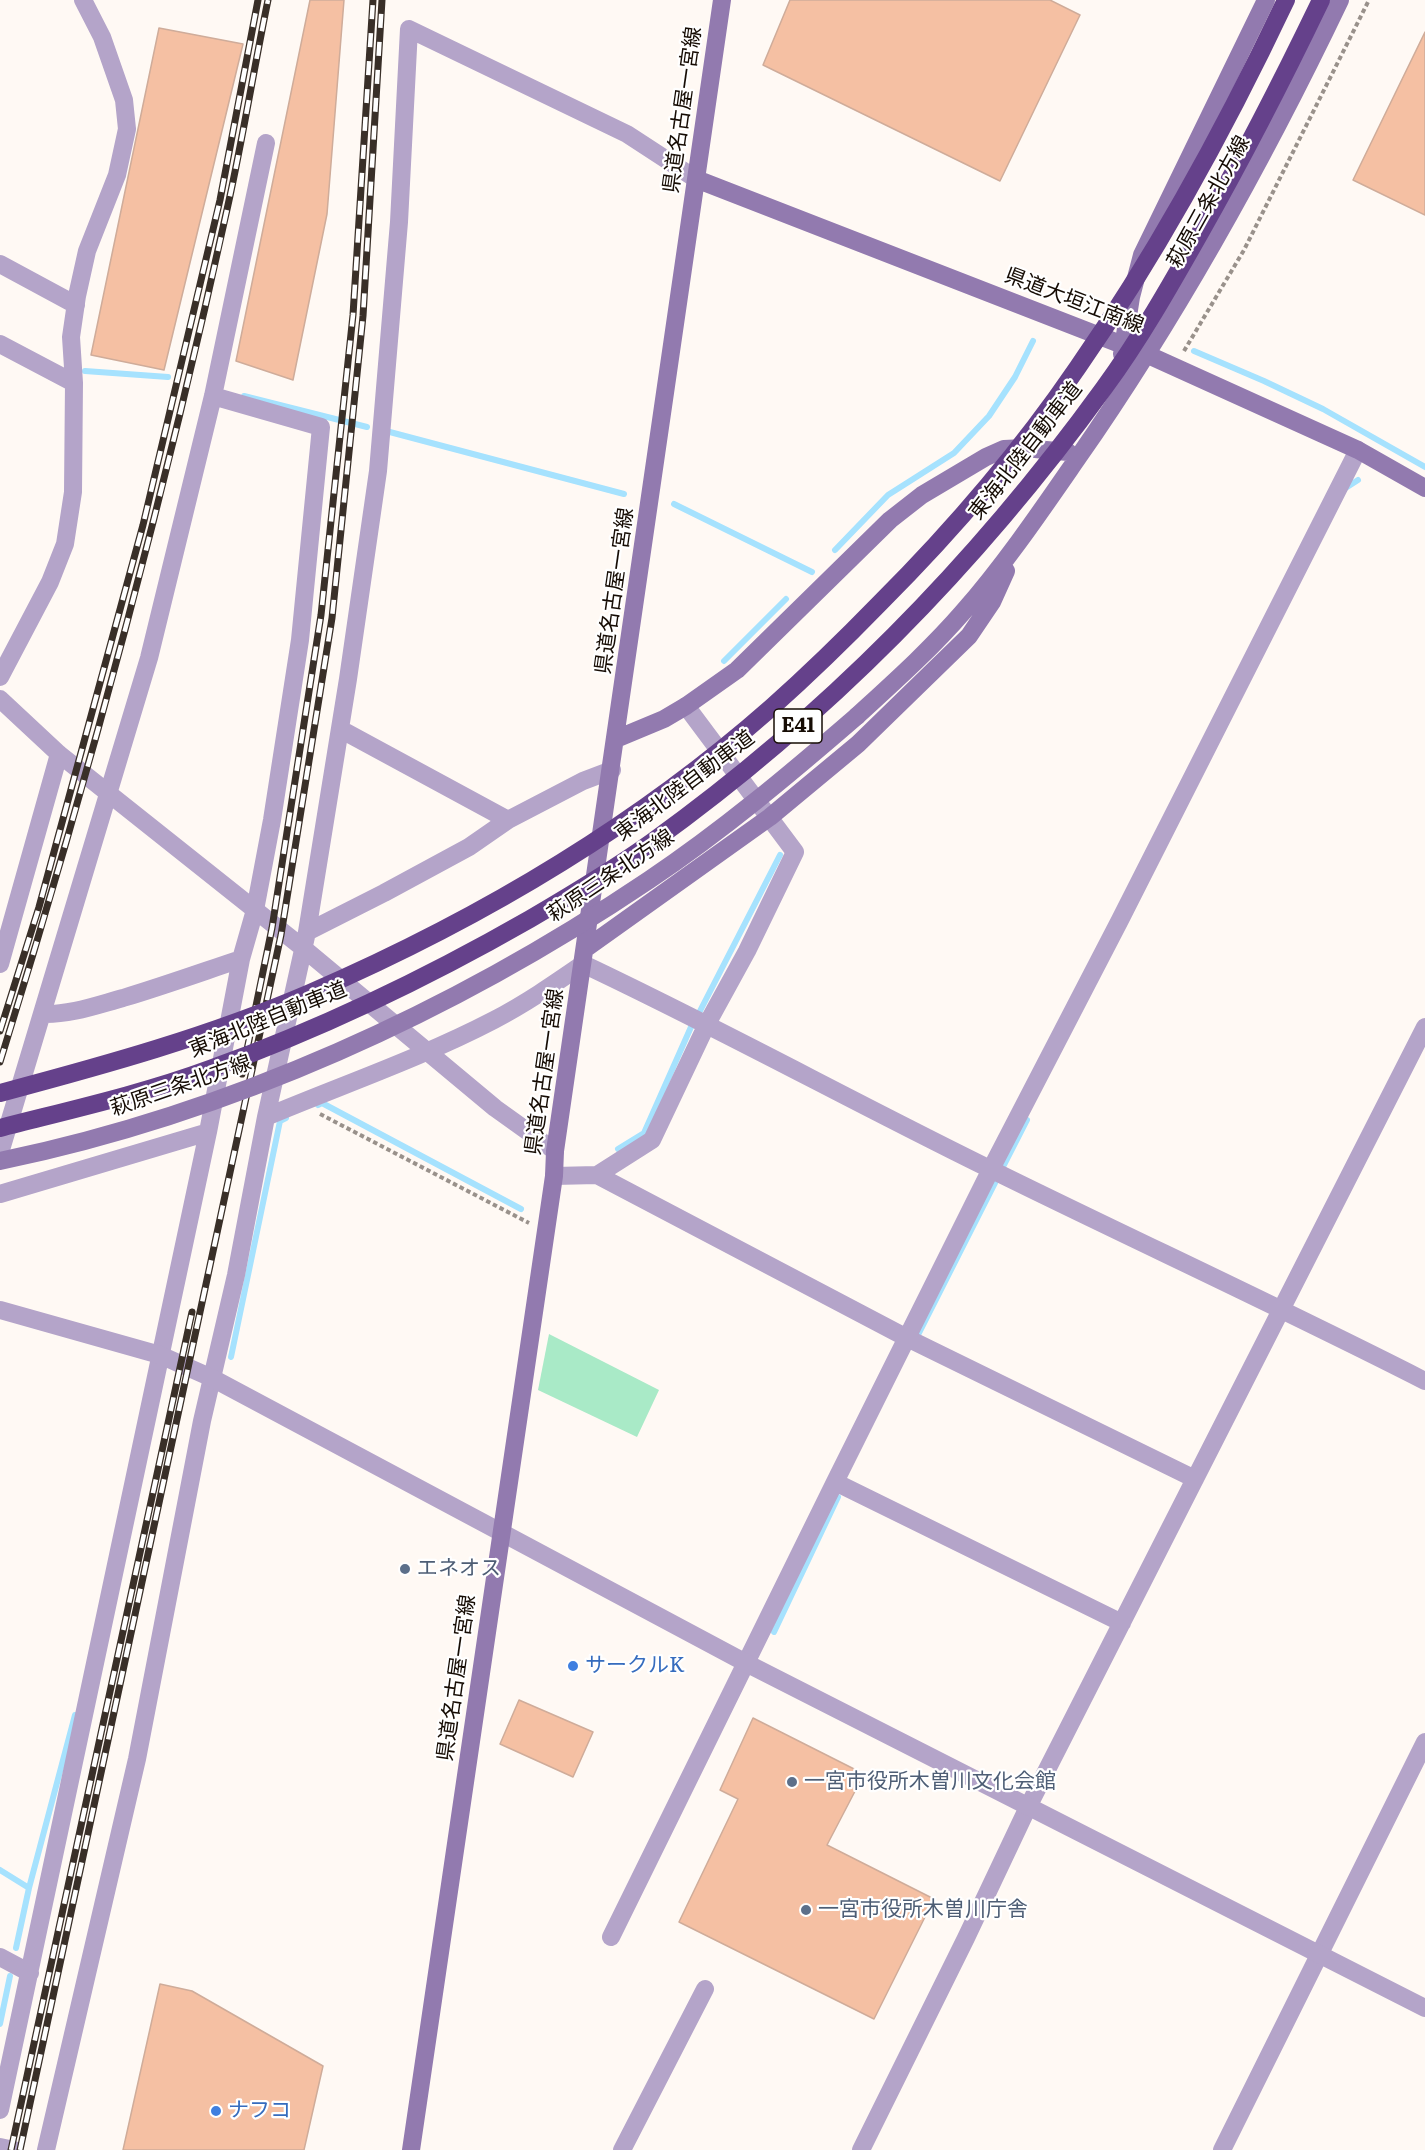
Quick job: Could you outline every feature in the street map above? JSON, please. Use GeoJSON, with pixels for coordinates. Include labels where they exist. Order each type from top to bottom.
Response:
{"type":"FeatureCollection","features":[{"type":"Feature","properties":{"kind":"highway","name":"東海北陸自動車道"},"geometry":{"type":"LineString","coordinates":[[0,1093],[98,1067],[203,1034],[307,994],[382,960],[467,917],[574,854],[629,818],[691,772],[770,708],[846,637],[962,517],[1076,370],[1133,283],[1188,190],[1233,107],[1286,0]]}},
{"type":"Feature","properties":{"kind":"highway","name":"東海北陸自動車道"},"geometry":{"type":"LineString","coordinates":[[0,1128],[96,1103],[207,1070],[316,1028],[402,988],[566,899],[648,845],[724,789],[792,732],[929,602],[1032,482],[1106,386],[1163,299],[1218,202],[1262,120],[1321,0]]}},
{"type":"Feature","properties":{"kind":"main road","name":"県道名古屋一宮線"},"geometry":{"type":"LineString","coordinates":[[411,2150],[554,1176],[555,1151],[722,0]]}},
{"type":"Feature","properties":{"kind":"main road","name":"萩原三条北方線"},"geometry":{"type":"LineString","coordinates":[[1105,420],[1118,381],[1131,297],[1142,255],[1266,0]]}},
{"type":"Feature","properties":{"kind":"main road","name":"萩原三条北方線"},"geometry":{"type":"LineString","coordinates":[[0,1161],[54,1150],[143,1124],[228,1095],[378,1034],[447,1000],[517,963],[651,879],[749,808],[857,716],[962,613],[1022,537],[1105,420],[1250,179],[1303,78],[1340,0]]}},
{"type":"Feature","properties":{"kind":"main road","name":"県道大垣江南線"},"geometry":{"type":"LineString","coordinates":[[696,179],[1146,354],[1358,450],[1425,488]]}},
{"type":"Feature","properties":{"kind":"main road"},"geometry":{"type":"LineString","coordinates":[[616,739],[664,719],[712,689],[745,663],[890,520],[922,495],[986,456],[1004,449],[1024,448],[1082,453]]}},
{"type":"Feature","properties":{"kind":"main road"},"geometry":{"type":"LineString","coordinates":[[584,957],[770,817],[858,744],[969,636],[992,602],[1022,537]]}},
{"type":"Feature","properties":{"kind":"street"},"geometry":{"type":"LineString","coordinates":[[0,677],[50,582],[65,544],[73,492],[74,383],[71,337],[87,251],[117,176],[127,129],[124,100],[102,37],[83,0]]}},
{"type":"Feature","properties":{"kind":"street"},"geometry":{"type":"LineString","coordinates":[[46,2150],[137,1759],[212,1378],[245,1276],[262,1185],[266,1117],[305,940],[340,729],[378,471],[399,222],[409,29],[627,134],[696,179]]}},
{"type":"Feature","properties":{"kind":"street"},"geometry":{"type":"LineString","coordinates":[[0,1153],[149,658],[213,396],[266,142]]}},
{"type":"Feature","properties":{"kind":"street"},"geometry":{"type":"LineString","coordinates":[[0,264],[76,305]]}},
{"type":"Feature","properties":{"kind":"street"},"geometry":{"type":"LineString","coordinates":[[0,344],[74,383]]}},
{"type":"Feature","properties":{"kind":"street"},"geometry":{"type":"LineString","coordinates":[[0,2110],[208,1132],[241,959],[255,910],[272,820],[300,640],[321,427],[213,396]]}},
{"type":"Feature","properties":{"kind":"street"},"geometry":{"type":"LineString","coordinates":[[611,1937],[991,1169],[1358,450]]}},
{"type":"Feature","properties":{"kind":"street"},"geometry":{"type":"LineString","coordinates":[[0,699],[59,754],[255,910],[305,940],[425,1052],[495,1108],[555,1151]]}},
{"type":"Feature","properties":{"kind":"street"},"geometry":{"type":"LineString","coordinates":[[597,1175],[652,1140],[707,1024],[747,951],[795,852],[686,706]]}},
{"type":"Feature","properties":{"kind":"street"},"geometry":{"type":"LineString","coordinates":[[340,729],[508,820]]}},
{"type":"Feature","properties":{"kind":"street"},"geometry":{"type":"LineString","coordinates":[[0,964],[59,754]]}},
{"type":"Feature","properties":{"kind":"street"},"geometry":{"type":"LineString","coordinates":[[305,940],[384,893],[469,847],[508,820],[583,781],[612,770]]}},
{"type":"Feature","properties":{"kind":"street"},"geometry":{"type":"LineString","coordinates":[[266,1117],[425,1052],[495,1020],[548,989],[584,957],[707,1024],[991,1169],[1281,1308],[1425,1381]]}},
{"type":"Feature","properties":{"kind":"street"},"geometry":{"type":"LineString","coordinates":[[42,1014],[60,1014],[104,1003],[241,959]]}},
{"type":"Feature","properties":{"kind":"street"},"geometry":{"type":"LineString","coordinates":[[861,2150],[1028,1807],[1425,1027]]}},
{"type":"Feature","properties":{"kind":"street"},"geometry":{"type":"LineString","coordinates":[[0,1194],[208,1132]]}},
{"type":"Feature","properties":{"kind":"street"},"geometry":{"type":"LineString","coordinates":[[554,1176],[597,1175],[907,1338],[1195,1479]]}},
{"type":"Feature","properties":{"kind":"street"},"geometry":{"type":"LineString","coordinates":[[0,1310],[160,1354],[212,1378],[746,1663],[1425,2008]]}},
{"type":"Feature","properties":{"kind":"street"},"geometry":{"type":"LineString","coordinates":[[835,1482],[1122,1623]]}},
{"type":"Feature","properties":{"kind":"street"},"geometry":{"type":"LineString","coordinates":[[1222,2150],[1425,1742]]}},
{"type":"Feature","properties":{"kind":"street"},"geometry":{"type":"LineString","coordinates":[[0,1957],[30,1973]]}},
{"type":"Feature","properties":{"kind":"street"},"geometry":{"type":"LineString","coordinates":[[622,2150],[705,1989]]}},
{"type":"Feature","properties":{"kind":"street"},"geometry":{"type":"LineString","coordinates":[[0,2147],[14,2150]]}},
{"type":"Feature","properties":{"kind":"path"},"geometry":{"type":"LineString","coordinates":[[316,1112],[545,1232]]}},
{"type":"Feature","properties":{"kind":"green space"},"geometry":{"type":"Polygon","coordinates":[[[549,1334],[659,1390],[637,1437],[538,1390],[549,1334]]]}},
{"type":"Feature","properties":{"kind":"building"},"geometry":{"type":"Polygon","coordinates":[[[310,0],[344,0],[327,214],[293,380],[236,361],[310,0]]]}},
{"type":"Feature","properties":{"kind":"building"},"geometry":{"type":"Polygon","coordinates":[[[790,0],[1050,0],[1080,15],[1000,181],[763,65],[790,0]]]}},
{"type":"Feature","properties":{"kind":"building"},"geometry":{"type":"Polygon","coordinates":[[[159,28],[243,44],[164,370],[91,355],[159,28]]]}},
{"type":"Feature","properties":{"kind":"building"},"geometry":{"type":"Polygon","coordinates":[[[1425,32],[1425,215],[1353,180],[1425,32]]]}},
{"type":"Feature","properties":{"kind":"building"},"geometry":{"type":"Polygon","coordinates":[[[519,1700],[593,1732],[573,1777],[500,1744],[519,1700]]]}},
{"type":"Feature","properties":{"kind":"building","name":"一宮市役所木曽川庁舎"},"geometry":{"type":"Polygon","coordinates":[[[753,1718],[864,1774],[827,1845],[934,1899],[874,2019],[679,1922],[738,1799],[720,1790],[753,1718]]]}},
{"type":"Feature","properties":{"kind":"building"},"geometry":{"type":"Polygon","coordinates":[[[160,1984],[192,1991],[323,2066],[304,2150],[123,2150],[160,1984]]]}},
{"type":"Feature","properties":{"kind":"waterway"},"geometry":{"type":"LineString","coordinates":[[835,550],[888,495],[954,453],[989,416],[1015,377],[1033,341]]}},
{"type":"Feature","properties":{"kind":"waterway"},"geometry":{"type":"LineString","coordinates":[[1194,351],[1323,409],[1425,467]]}},
{"type":"Feature","properties":{"kind":"waterway"},"geometry":{"type":"LineString","coordinates":[[85,371],[168,377]]}},
{"type":"Feature","properties":{"kind":"waterway"},"geometry":{"type":"LineString","coordinates":[[244,396],[367,427]]}},
{"type":"Feature","properties":{"kind":"waterway"},"geometry":{"type":"LineString","coordinates":[[386,431],[624,494]]}},
{"type":"Feature","properties":{"kind":"waterway"},"geometry":{"type":"LineString","coordinates":[[1344,489],[1358,480]]}},
{"type":"Feature","properties":{"kind":"waterway"},"geometry":{"type":"LineString","coordinates":[[674,504],[812,572]]}},
{"type":"Feature","properties":{"kind":"waterway"},"geometry":{"type":"LineString","coordinates":[[724,661],[786,599]]}},
{"type":"Feature","properties":{"kind":"waterway"},"geometry":{"type":"LineString","coordinates":[[700,1011],[780,855]]}},
{"type":"Feature","properties":{"kind":"waterway"},"geometry":{"type":"LineString","coordinates":[[618,1149],[644,1133],[691,1027]]}},
{"type":"Feature","properties":{"kind":"waterway"},"geometry":{"type":"LineString","coordinates":[[318,1105],[322,1103],[521,1209]]}},
{"type":"Feature","properties":{"kind":"waterway"},"geometry":{"type":"LineString","coordinates":[[231,1357],[280,1121],[286,1118]]}},
{"type":"Feature","properties":{"kind":"waterway"},"geometry":{"type":"LineString","coordinates":[[1004,1165],[1027,1120]]}},
{"type":"Feature","properties":{"kind":"waterway"},"geometry":{"type":"LineString","coordinates":[[918,1335],[995,1183]]}},
{"type":"Feature","properties":{"kind":"waterway"},"geometry":{"type":"LineString","coordinates":[[774,1632],[838,1497]]}},
{"type":"Feature","properties":{"kind":"waterway"},"geometry":{"type":"LineString","coordinates":[[0,1870],[29,1888],[75,1715]]}},
{"type":"Feature","properties":{"kind":"waterway"},"geometry":{"type":"LineString","coordinates":[[16,1948],[29,1888]]}},
{"type":"Feature","properties":{"kind":"waterway"},"geometry":{"type":"LineString","coordinates":[[0,2024],[10,1976]]}},
{"type":"Feature","properties":{"kind":"railway"},"geometry":{"type":"LineString","coordinates":[[0,1031],[39,907],[143,525],[220,200],[258,0]]}},
{"type":"Feature","properties":{"kind":"railway"},"geometry":{"type":"LineString","coordinates":[[0,1062],[64,850],[151,529],[228,205],[268,0]]}},
{"type":"Feature","properties":{"kind":"railway"},"geometry":{"type":"LineString","coordinates":[[242,1074],[272,928],[321,615],[353,315],[373,0]]}},
{"type":"Feature","properties":{"kind":"railway"},"geometry":{"type":"LineString","coordinates":[[20,2150],[281,935],[332,618],[363,316],[382,0]]}},
{"type":"Feature","properties":{"kind":"railway"},"geometry":{"type":"LineString","coordinates":[[11,2150],[192,1312]]}},
{"type":"Feature","properties":{"kind":"place","name":"エネオス"},"geometry":{"type":"Point","coordinates":[405,1569]}},
{"type":"Feature","properties":{"kind":"place","name":"サークルK"},"geometry":{"type":"Point","coordinates":[573,1666]}},
{"type":"Feature","properties":{"kind":"place","name":"一宮市役所木曽川文化会館"},"geometry":{"type":"Point","coordinates":[792,1782]}},
{"type":"Feature","properties":{"kind":"place","name":"一宮市役所木曽川庁舎"},"geometry":{"type":"Point","coordinates":[806,1910]}},
{"type":"Feature","properties":{"kind":"place","name":"ナフコ"},"geometry":{"type":"Point","coordinates":[216,2111]}}]}
